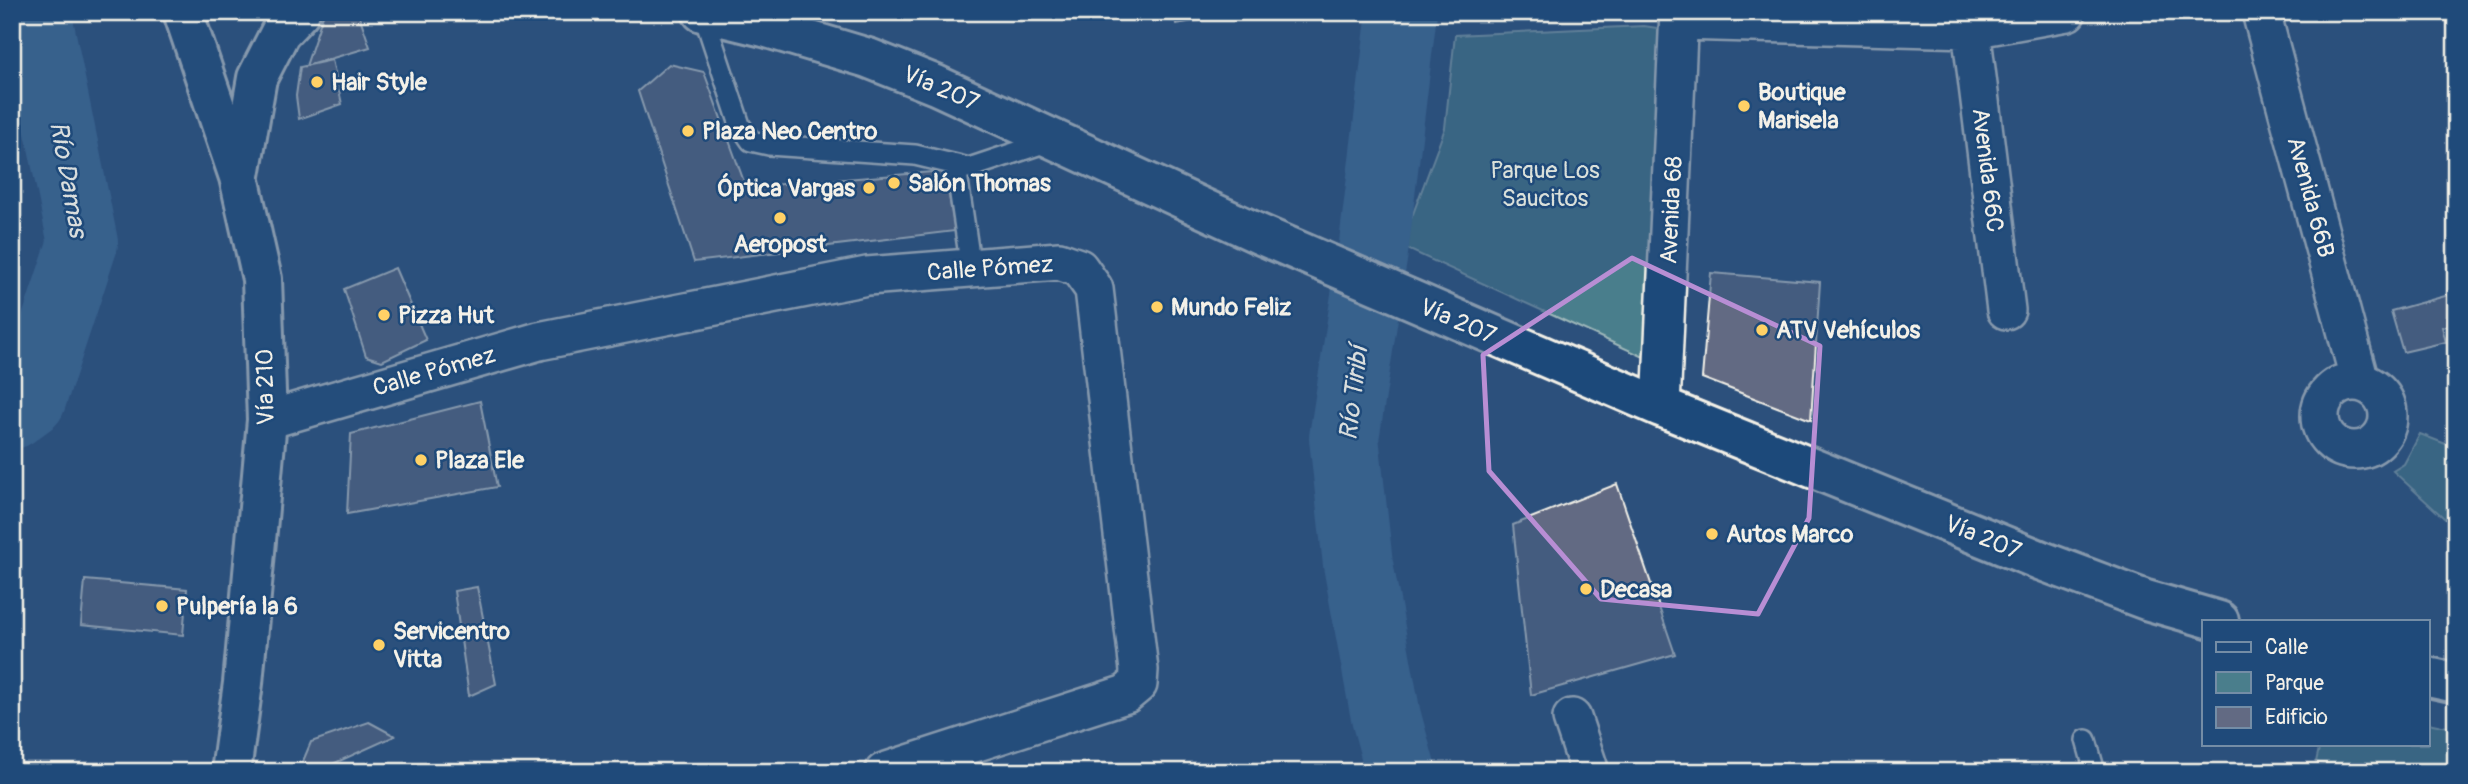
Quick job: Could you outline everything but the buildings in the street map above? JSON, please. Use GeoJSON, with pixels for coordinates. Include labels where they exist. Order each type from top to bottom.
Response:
{"type":"FeatureCollection","features":[{"type":"Feature","properties":{"kind":"main road","name":"Vía 210"},"geometry":{"type":"LineString","coordinates":[[183,12],[239,177],[262,279],[267,420],[243,683],[231,772]]}},
{"type":"Feature","properties":{"kind":"main road"},"geometry":{"type":"LineString","coordinates":[[239,177],[257,78],[280,33],[300,12]]}},
{"type":"Feature","properties":{"kind":"main road","name":"Vía 207"},"geometry":{"type":"LineString","coordinates":[[703,13],[764,27],[868,58],[936,85],[1259,234],[1661,407],[2042,561],[2146,600],[2216,620]]}},
{"type":"Feature","properties":{"kind":"main road"},"geometry":{"type":"LineString","coordinates":[[2430,677],[2456,683]]}},
{"type":"Feature","properties":{"kind":"street"},"geometry":{"type":"LineString","coordinates":[[1679,17],[1971,29],[2067,12]]}},
{"type":"Feature","properties":{"kind":"street","name":"Avenida 66B"},"geometry":{"type":"LineString","coordinates":[[2261,12],[2360,382]]}},
{"type":"Feature","properties":{"kind":"street","name":"Avenida 68"},"geometry":{"type":"LineString","coordinates":[[1661,407],[1679,17]]}},
{"type":"Feature","properties":{"kind":"street","name":"Avenida 66C"},"geometry":{"type":"LineString","coordinates":[[1971,29],[2006,310]]}},
{"type":"Feature","properties":{"kind":"street","name":"Calle Pómez"},"geometry":{"type":"LineString","coordinates":[[267,420],[539,341],[867,276],[1059,261],[1079,268],[1094,289],[1139,670],[1138,684],[1125,694],[884,772]]}},
{"type":"Feature","properties":{"kind":"street"},"geometry":{"type":"LineString","coordinates":[[1572,718],[1590,772]]}},
{"type":"Feature","properties":{"kind":"lane"},"geometry":{"type":"LineString","coordinates":[[703,13],[740,125],[751,141],[769,145],[915,155],[969,168],[1055,139]]}},
{"type":"Feature","properties":{"kind":"lane"},"geometry":{"type":"LineString","coordinates":[[956,167],[971,268]]}},
{"type":"Feature","properties":{"kind":"lane"},"geometry":{"type":"LineString","coordinates":[[2086,740],[2095,772]]}},
{"type":"Feature","properties":{"kind":"highlighted area"},"geometry":{"type":"Polygon","coordinates":[[[1632,258],[1820,346],[1809,518],[1758,614],[1601,599],[1489,471],[1483,355],[1632,258]]]}},
{"type":"Feature","properties":{"kind":"green space","name":"Parque Los Saucitos"},"geometry":{"type":"Polygon","coordinates":[[[1644,26],[1664,29],[1646,358],[1401,246],[1445,128],[1455,35],[1644,26]]]}},
{"type":"Feature","properties":{"kind":"green space"},"geometry":{"type":"Polygon","coordinates":[[[2420,434],[2456,448],[2456,529],[2393,471],[2404,464],[2420,434]]]}},
{"type":"Feature","properties":{"kind":"green space"},"geometry":{"type":"Polygon","coordinates":[[[2430,723],[2456,729],[2456,772],[2362,772],[2316,762],[2320,746],[2430,746],[2430,723]]]}},
{"type":"Feature","properties":{"kind":"waterway","name":"Río Damas"},"geometry":{"type":"LineString","coordinates":[[12,414],[31,400],[83,243],[36,12]]}},
{"type":"Feature","properties":{"kind":"waterway","name":"Río Tiribí"},"geometry":{"type":"LineString","coordinates":[[1401,772],[1386,717],[1358,564],[1344,438],[1373,252],[1402,12]]}},
{"type":"Feature","properties":{"kind":"place","name":"Hair Style"},"geometry":{"type":"Point","coordinates":[317,82]}},
{"type":"Feature","properties":{"kind":"place","name":"Boutique Marisela"},"geometry":{"type":"Point","coordinates":[1744,106]}},
{"type":"Feature","properties":{"kind":"place","name":"Plaza Neo Centro"},"geometry":{"type":"Point","coordinates":[688,131]}},
{"type":"Feature","properties":{"kind":"place","name":"Salón Thomas"},"geometry":{"type":"Point","coordinates":[894,183]}},
{"type":"Feature","properties":{"kind":"place","name":"Óptica Vargas"},"geometry":{"type":"Point","coordinates":[869,188]}},
{"type":"Feature","properties":{"kind":"place","name":"Aeropost"},"geometry":{"type":"Point","coordinates":[780,218]}},
{"type":"Feature","properties":{"kind":"place","name":"Mundo Feliz"},"geometry":{"type":"Point","coordinates":[1157,307]}},
{"type":"Feature","properties":{"kind":"place","name":"Pizza Hut"},"geometry":{"type":"Point","coordinates":[384,315]}},
{"type":"Feature","properties":{"kind":"place","name":"ATV Vehículos"},"geometry":{"type":"Point","coordinates":[1762,330]}},
{"type":"Feature","properties":{"kind":"place","name":"Plaza Ele"},"geometry":{"type":"Point","coordinates":[421,460]}},
{"type":"Feature","properties":{"kind":"place","name":"Autos Marco"},"geometry":{"type":"Point","coordinates":[1712,534]}},
{"type":"Feature","properties":{"kind":"place","name":"Decasa"},"geometry":{"type":"Point","coordinates":[1586,589]}},
{"type":"Feature","properties":{"kind":"place","name":"Pulpería la 6"},"geometry":{"type":"Point","coordinates":[162,606]}},
{"type":"Feature","properties":{"kind":"place","name":"Servicentro Vitta"},"geometry":{"type":"Point","coordinates":[379,645]}}]}
